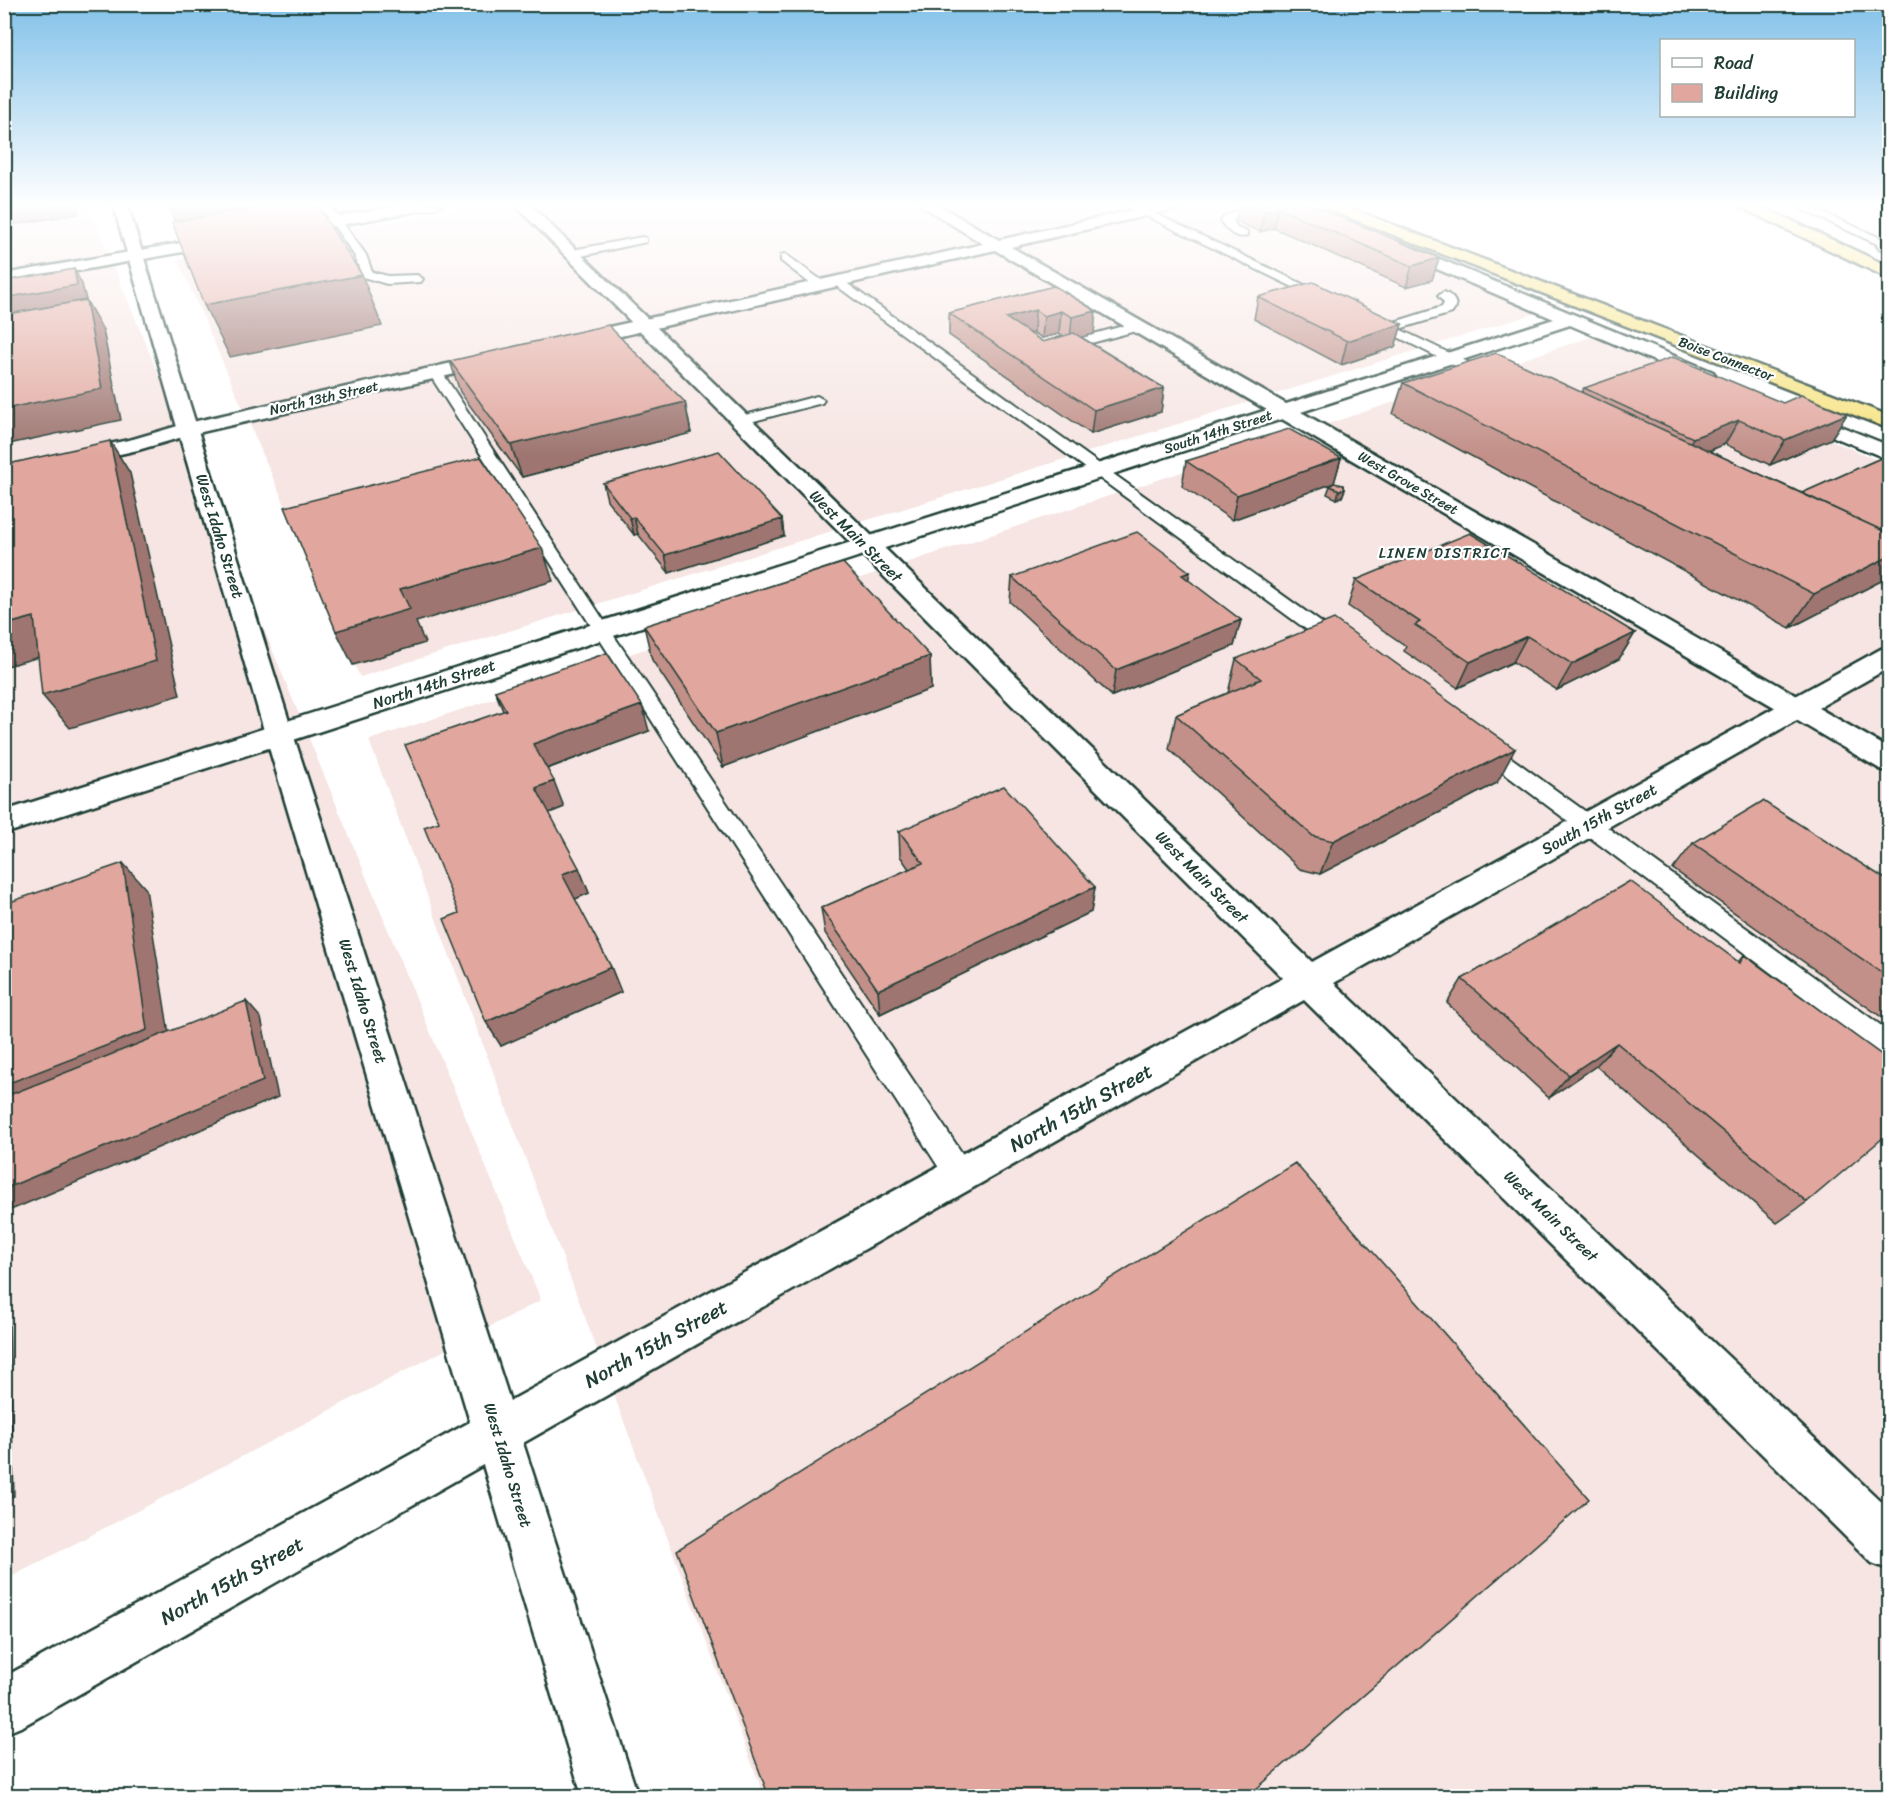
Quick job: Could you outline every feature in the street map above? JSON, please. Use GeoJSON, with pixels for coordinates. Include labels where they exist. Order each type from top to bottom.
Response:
{"type":"FeatureCollection","features":[{"type":"Feature","properties":{"kind":"highway","name":"Boise Connector"},"geometry":{"type":"LineString","coordinates":[[1543,288],[1890,423]]}},
{"type":"Feature","properties":{"kind":"street","name":"West Idaho Street"},"geometry":{"type":"LineString","coordinates":[[146,288],[279,734],[610,1797]]}},
{"type":"Feature","properties":{"kind":"street","name":"West Main Street"},"geometry":{"type":"LineString","coordinates":[[607,288],[864,545],[1308,981],[1890,1545]]}},
{"type":"Feature","properties":{"kind":"street"},"geometry":{"type":"LineString","coordinates":[[558,345],[807,288]]}},
{"type":"Feature","properties":{"kind":"street","name":"West Grove Street"},"geometry":{"type":"LineString","coordinates":[[1072,288],[1890,762]]}},
{"type":"Feature","properties":{"kind":"street"},"geometry":{"type":"LineString","coordinates":[[1497,288],[1725,384]]}},
{"type":"Feature","properties":{"kind":"street","name":"South 14th Street"},"geometry":{"type":"LineString","coordinates":[[864,545],[1571,319]]}},
{"type":"Feature","properties":{"kind":"street","name":"North 13th Street"},"geometry":{"type":"LineString","coordinates":[[4,474],[138,444],[188,429],[513,355]]}},
{"type":"Feature","properties":{"kind":"street"},"geometry":{"type":"LineString","coordinates":[[1780,408],[1890,454]]}},
{"type":"Feature","properties":{"kind":"street","name":"North 14th Street"},"geometry":{"type":"LineString","coordinates":[[4,823],[864,545]]}},
{"type":"Feature","properties":{"kind":"street","name":"South 15th Street"},"geometry":{"type":"LineString","coordinates":[[1308,981],[1890,655]]}},
{"type":"Feature","properties":{"kind":"street","name":"North 15th Street"},"geometry":{"type":"LineString","coordinates":[[4,1707],[1308,981]]}},
{"type":"Feature","properties":{"kind":"lane"},"geometry":{"type":"LineString","coordinates":[[836,288],[1098,471],[1358,658]]}},
{"type":"Feature","properties":{"kind":"lane"},"geometry":{"type":"LineString","coordinates":[[1305,288],[1336,303]]}},
{"type":"Feature","properties":{"kind":"lane"},"geometry":{"type":"LineString","coordinates":[[1386,328],[1447,310],[1450,308],[1450,303],[1444,296]]}},
{"type":"Feature","properties":{"kind":"lane"},"geometry":{"type":"LineString","coordinates":[[1357,313],[1508,386]]}},
{"type":"Feature","properties":{"kind":"lane"},"geometry":{"type":"LineString","coordinates":[[1069,345],[1138,326]]}},
{"type":"Feature","properties":{"kind":"lane"},"geometry":{"type":"LineString","coordinates":[[435,372],[601,630],[960,1175]]}},
{"type":"Feature","properties":{"kind":"lane"},"geometry":{"type":"LineString","coordinates":[[740,421],[817,400]]}},
{"type":"Feature","properties":{"kind":"lane"},"geometry":{"type":"LineString","coordinates":[[1463,734],[1590,824],[1890,1047]]}},
{"type":"Feature","properties":{"kind":"shaded area"},"geometry":{"type":"Polygon","coordinates":[[[5,288],[123,288],[541,1300],[5,1580],[5,288]]]}},
{"type":"Feature","properties":{"kind":"shaded area"},"geometry":{"type":"Polygon","coordinates":[[[190,288],[1477,288],[1537,313],[360,677],[190,288]]]}},
{"type":"Feature","properties":{"kind":"shaded area"},"geometry":{"type":"Polygon","coordinates":[[[1591,337],[1889,465],[1889,1796],[764,1796],[369,740],[1591,337]]]}},
{"type":"Feature","properties":{"kind":"building"},"geometry":{"type":"Polygon","coordinates":[[[4,288],[60,288],[4,298],[4,288]]]}},
{"type":"Feature","properties":{"kind":"building"},"geometry":{"type":"Polygon","coordinates":[[[197,288],[293,288],[204,305],[197,288]]]}},
{"type":"Feature","properties":{"kind":"building"},"geometry":{"type":"Polygon","coordinates":[[[1046,288],[1057,288],[1096,311],[1072,317],[1061,311],[1044,316],[1035,310],[1006,318],[1043,342],[1074,333],[1164,388],[1094,410],[949,313],[1046,288]]]}},
{"type":"Feature","properties":{"kind":"building"},"geometry":{"type":"Polygon","coordinates":[[[1291,288],[1326,288],[1402,324],[1347,341],[1258,297],[1291,288]]]}},
{"type":"Feature","properties":{"kind":"building"},"geometry":{"type":"Polygon","coordinates":[[[86,300],[102,389],[4,409],[4,315],[86,300]]]}},
{"type":"Feature","properties":{"kind":"building"},"geometry":{"type":"Polygon","coordinates":[[[608,325],[685,402],[511,445],[450,361],[608,325]]]}},
{"type":"Feature","properties":{"kind":"building"},"geometry":{"type":"Polygon","coordinates":[[[1496,353],[1890,534],[1890,556],[1814,594],[1403,383],[1496,353]]]}},
{"type":"Feature","properties":{"kind":"building"},"geometry":{"type":"Polygon","coordinates":[[[1673,357],[1783,403],[1801,395],[1847,414],[1785,440],[1739,420],[1693,438],[1584,388],[1673,357]]]}},
{"type":"Feature","properties":{"kind":"building"},"geometry":{"type":"Polygon","coordinates":[[[1289,429],[1341,458],[1237,495],[1186,461],[1289,429]]]}},
{"type":"Feature","properties":{"kind":"building"},"geometry":{"type":"Polygon","coordinates":[[[110,441],[156,661],[42,695],[34,617],[4,625],[4,465],[110,441]]]}},
{"type":"Feature","properties":{"kind":"building"},"geometry":{"type":"Polygon","coordinates":[[[719,451],[782,519],[665,555],[634,517],[630,518],[603,483],[719,451]]]}},
{"type":"Feature","properties":{"kind":"building"},"geometry":{"type":"Polygon","coordinates":[[[1890,454],[1890,534],[1802,493],[1890,454]]]}},
{"type":"Feature","properties":{"kind":"building"},"geometry":{"type":"Polygon","coordinates":[[[481,457],[542,548],[400,589],[410,609],[336,631],[285,507],[481,457]]]}},
{"type":"Feature","properties":{"kind":"building"},"geometry":{"type":"Polygon","coordinates":[[[1334,483],[1343,485],[1345,489],[1339,490],[1330,486],[1334,483]]]}},
{"type":"Feature","properties":{"kind":"building"},"geometry":{"type":"Polygon","coordinates":[[[1137,532],[1190,572],[1182,575],[1241,620],[1116,670],[1012,577],[1137,532]]]}},
{"type":"Feature","properties":{"kind":"building"},"geometry":{"type":"Polygon","coordinates":[[[1470,533],[1635,633],[1572,664],[1527,636],[1470,662],[1415,625],[1420,622],[1356,580],[1470,533]]]}},
{"type":"Feature","properties":{"kind":"building"},"geometry":{"type":"Polygon","coordinates":[[[843,563],[930,656],[716,733],[644,626],[843,563]]]}},
{"type":"Feature","properties":{"kind":"building"},"geometry":{"type":"Polygon","coordinates":[[[1334,619],[1515,749],[1333,841],[1313,836],[1176,715],[1261,679],[1236,659],[1334,619]]]}},
{"type":"Feature","properties":{"kind":"building"},"geometry":{"type":"Polygon","coordinates":[[[607,653],[642,705],[533,744],[554,781],[536,788],[579,868],[562,874],[611,967],[486,1022],[444,919],[459,913],[424,827],[439,822],[405,745],[506,710],[495,691],[607,653]]]}},
{"type":"Feature","properties":{"kind":"building"},"geometry":{"type":"Polygon","coordinates":[[[1004,786],[1095,887],[878,990],[821,908],[923,863],[899,831],[1004,786]]]}},
{"type":"Feature","properties":{"kind":"building"},"geometry":{"type":"Polygon","coordinates":[[[1763,801],[1890,882],[1890,978],[1693,843],[1763,801]]]}},
{"type":"Feature","properties":{"kind":"building"},"geometry":{"type":"Polygon","coordinates":[[[123,863],[147,1030],[4,1085],[4,904],[123,863]]]}},
{"type":"Feature","properties":{"kind":"building"},"geometry":{"type":"Polygon","coordinates":[[[1630,881],[1740,963],[1744,955],[1890,1061],[1890,1132],[1807,1202],[1617,1043],[1569,1075],[1462,979],[1630,881]]]}},
{"type":"Feature","properties":{"kind":"building"},"geometry":{"type":"Polygon","coordinates":[[[246,1001],[263,1081],[4,1189],[4,1097],[246,1001]]]}},
{"type":"Feature","properties":{"kind":"building"},"geometry":{"type":"Polygon","coordinates":[[[1295,1163],[1589,1499],[1247,1797],[769,1797],[677,1550],[1295,1163]]]}},
{"type":"Feature","properties":{"kind":"district","name":"LINEN DISTRICT"},"geometry":{"type":"Point","coordinates":[1445,553]}}]}
